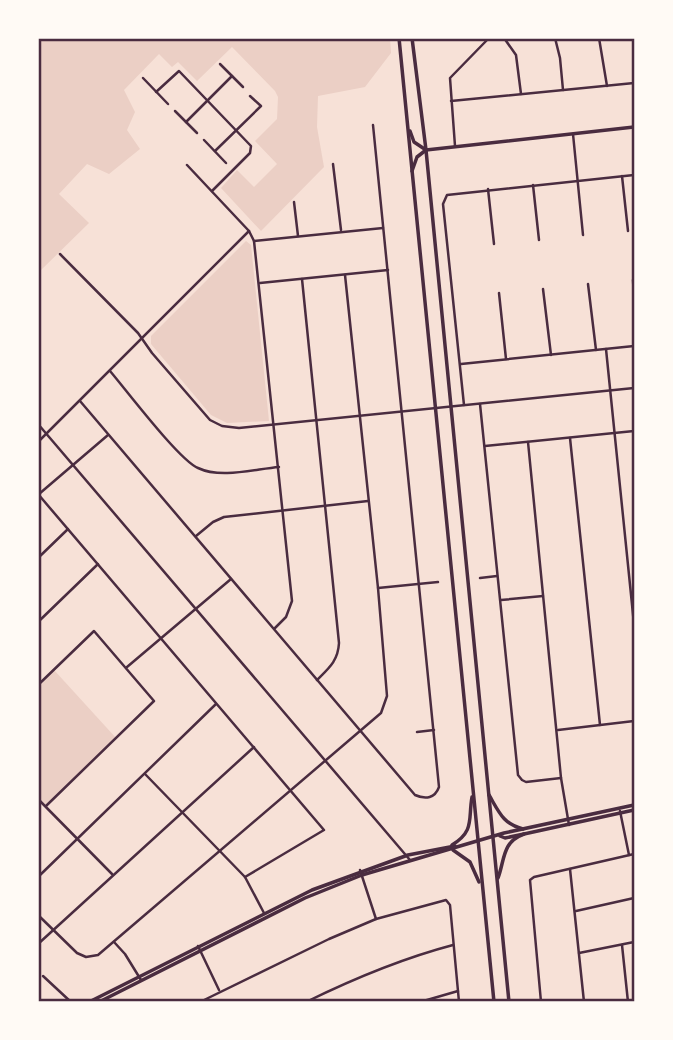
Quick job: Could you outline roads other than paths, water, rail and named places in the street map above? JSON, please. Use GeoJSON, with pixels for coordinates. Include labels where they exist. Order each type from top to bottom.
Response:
{"type":"FeatureCollection","features":[{"type":"Feature","properties":{"kind":"main road"},"geometry":{"type":"LineString","coordinates":[[399,38],[494,1002]]}},
{"type":"Feature","properties":{"kind":"main road"},"geometry":{"type":"LineString","coordinates":[[412,38],[426,150],[509,1002]]}},
{"type":"Feature","properties":{"kind":"main road"},"geometry":{"type":"LineString","coordinates":[[407,118],[414,142],[426,150]]}},
{"type":"Feature","properties":{"kind":"main road"},"geometry":{"type":"LineString","coordinates":[[411,175],[417,157],[426,150],[635,127]]}},
{"type":"Feature","properties":{"kind":"main road"},"geometry":{"type":"LineString","coordinates":[[200,948],[264,913],[361,873],[408,855],[454,847],[468,831],[473,791]]}},
{"type":"Feature","properties":{"kind":"main road"},"geometry":{"type":"LineString","coordinates":[[488,794],[505,821],[523,832]]}},
{"type":"Feature","properties":{"kind":"main road"},"geometry":{"type":"LineString","coordinates":[[620,811],[635,805]]}},
{"type":"Feature","properties":{"kind":"main road"},"geometry":{"type":"LineString","coordinates":[[89,1002],[361,873],[492,837],[505,838],[568,822],[635,810]]}},
{"type":"Feature","properties":{"kind":"main road"},"geometry":{"type":"LineString","coordinates":[[497,880],[506,847],[523,832]]}},
{"type":"Feature","properties":{"kind":"main road"},"geometry":{"type":"LineString","coordinates":[[454,847],[470,862],[482,887]]}},
{"type":"Feature","properties":{"kind":"main road"},"geometry":{"type":"LineString","coordinates":[[99,1002],[139,977]]}},
{"type":"Feature","properties":{"kind":"street"},"geometry":{"type":"LineString","coordinates":[[455,146],[450,78],[489,38]]}},
{"type":"Feature","properties":{"kind":"street"},"geometry":{"type":"LineString","coordinates":[[504,38],[516,55],[521,94]]}},
{"type":"Feature","properties":{"kind":"street"},"geometry":{"type":"LineString","coordinates":[[555,38],[563,90]]}},
{"type":"Feature","properties":{"kind":"street"},"geometry":{"type":"LineString","coordinates":[[599,38],[607,86]]}},
{"type":"Feature","properties":{"kind":"street"},"geometry":{"type":"LineString","coordinates":[[220,64],[243,87]]}},
{"type":"Feature","properties":{"kind":"street"},"geometry":{"type":"LineString","coordinates":[[156,92],[179,71],[251,146],[251,150],[212,191]]}},
{"type":"Feature","properties":{"kind":"street"},"geometry":{"type":"LineString","coordinates":[[186,122],[232,76]]}},
{"type":"Feature","properties":{"kind":"street"},"geometry":{"type":"LineString","coordinates":[[143,78],[168,103]]}},
{"type":"Feature","properties":{"kind":"street"},"geometry":{"type":"LineString","coordinates":[[450,101],[635,83]]}},
{"type":"Feature","properties":{"kind":"street"},"geometry":{"type":"LineString","coordinates":[[215,151],[261,106],[250,96]]}},
{"type":"Feature","properties":{"kind":"street"},"geometry":{"type":"LineString","coordinates":[[175,111],[197,134]]}},
{"type":"Feature","properties":{"kind":"street"},"geometry":{"type":"LineString","coordinates":[[80,401],[415,795],[427,798],[433,796],[439,787],[434,730],[373,125]]}},
{"type":"Feature","properties":{"kind":"street"},"geometry":{"type":"LineString","coordinates":[[573,134],[583,235]]}},
{"type":"Feature","properties":{"kind":"street"},"geometry":{"type":"LineString","coordinates":[[204,140],[226,163]]}},
{"type":"Feature","properties":{"kind":"street"},"geometry":{"type":"LineString","coordinates":[[333,164],[341,232]]}},
{"type":"Feature","properties":{"kind":"street"},"geometry":{"type":"LineString","coordinates":[[187,165],[250,231],[254,241],[292,600],[286,617],[274,629]]}},
{"type":"Feature","properties":{"kind":"street"},"geometry":{"type":"LineString","coordinates":[[464,405],[443,204],[447,195],[635,175]]}},
{"type":"Feature","properties":{"kind":"street"},"geometry":{"type":"LineString","coordinates":[[622,176],[628,231]]}},
{"type":"Feature","properties":{"kind":"street"},"geometry":{"type":"LineString","coordinates":[[533,185],[538,240]]}},
{"type":"Feature","properties":{"kind":"street"},"geometry":{"type":"LineString","coordinates":[[488,190],[494,244]]}},
{"type":"Feature","properties":{"kind":"street"},"geometry":{"type":"LineString","coordinates":[[294,202],[298,236]]}},
{"type":"Feature","properties":{"kind":"street"},"geometry":{"type":"LineString","coordinates":[[254,241],[383,228]]}},
{"type":"Feature","properties":{"kind":"street"},"geometry":{"type":"LineString","coordinates":[[38,442],[250,231]]}},
{"type":"Feature","properties":{"kind":"street"},"geometry":{"type":"LineString","coordinates":[[61,254],[138,333],[210,420],[222,426],[239,428],[274,425],[635,388]]}},
{"type":"Feature","properties":{"kind":"street"},"geometry":{"type":"LineString","coordinates":[[260,283],[387,270]]}},
{"type":"Feature","properties":{"kind":"street"},"geometry":{"type":"LineString","coordinates":[[38,915],[77,953],[86,957],[98,955],[381,713],[387,696],[345,275]]}},
{"type":"Feature","properties":{"kind":"street"},"geometry":{"type":"LineString","coordinates":[[302,279],[339,643],[334,663],[317,680]]}},
{"type":"Feature","properties":{"kind":"street"},"geometry":{"type":"LineString","coordinates":[[633,280],[635,299]]}},
{"type":"Feature","properties":{"kind":"street"},"geometry":{"type":"LineString","coordinates":[[588,284],[596,350]]}},
{"type":"Feature","properties":{"kind":"street"},"geometry":{"type":"LineString","coordinates":[[543,289],[551,355]]}},
{"type":"Feature","properties":{"kind":"street"},"geometry":{"type":"LineString","coordinates":[[499,293],[506,359]]}},
{"type":"Feature","properties":{"kind":"street"},"geometry":{"type":"LineString","coordinates":[[461,364],[635,346]]}},
{"type":"Feature","properties":{"kind":"street"},"geometry":{"type":"LineString","coordinates":[[606,349],[635,624]]}},
{"type":"Feature","properties":{"kind":"street"},"geometry":{"type":"LineString","coordinates":[[110,371],[183,456],[197,468],[219,473],[279,467]]}},
{"type":"Feature","properties":{"kind":"street"},"geometry":{"type":"LineString","coordinates":[[480,404],[518,775],[523,781],[561,778]]}},
{"type":"Feature","properties":{"kind":"street"},"geometry":{"type":"LineString","coordinates":[[38,424],[410,860]]}},
{"type":"Feature","properties":{"kind":"street"},"geometry":{"type":"LineString","coordinates":[[485,446],[635,431]]}},
{"type":"Feature","properties":{"kind":"street"},"geometry":{"type":"LineString","coordinates":[[108,435],[38,494],[324,830],[245,877]]}},
{"type":"Feature","properties":{"kind":"street"},"geometry":{"type":"LineString","coordinates":[[570,438],[600,725]]}},
{"type":"Feature","properties":{"kind":"street"},"geometry":{"type":"LineString","coordinates":[[527,442],[561,778],[568,822]]}},
{"type":"Feature","properties":{"kind":"street"},"geometry":{"type":"LineString","coordinates":[[195,536],[224,517],[368,501]]}},
{"type":"Feature","properties":{"kind":"street"},"geometry":{"type":"LineString","coordinates":[[38,558],[68,529]]}},
{"type":"Feature","properties":{"kind":"street"},"geometry":{"type":"LineString","coordinates":[[38,622],[98,564]]}},
{"type":"Feature","properties":{"kind":"street"},"geometry":{"type":"LineString","coordinates":[[480,578],[498,576]]}},
{"type":"Feature","properties":{"kind":"street"},"geometry":{"type":"LineString","coordinates":[[126,668],[231,579]]}},
{"type":"Feature","properties":{"kind":"street"},"geometry":{"type":"LineString","coordinates":[[378,588],[438,582]]}},
{"type":"Feature","properties":{"kind":"street"},"geometry":{"type":"LineString","coordinates":[[501,600],[543,596]]}},
{"type":"Feature","properties":{"kind":"street"},"geometry":{"type":"LineString","coordinates":[[38,685],[94,631],[154,701],[46,806]]}},
{"type":"Feature","properties":{"kind":"street"},"geometry":{"type":"LineString","coordinates":[[38,877],[216,704]]}},
{"type":"Feature","properties":{"kind":"street"},"geometry":{"type":"LineString","coordinates":[[557,730],[635,721]]}},
{"type":"Feature","properties":{"kind":"street"},"geometry":{"type":"LineString","coordinates":[[417,732],[434,730]]}},
{"type":"Feature","properties":{"kind":"street"},"geometry":{"type":"LineString","coordinates":[[38,944],[254,747]]}},
{"type":"Feature","properties":{"kind":"street"},"geometry":{"type":"LineString","coordinates":[[145,774],[245,877],[264,913]]}},
{"type":"Feature","properties":{"kind":"street"},"geometry":{"type":"LineString","coordinates":[[38,799],[113,875]]}},
{"type":"Feature","properties":{"kind":"street"},"geometry":{"type":"LineString","coordinates":[[620,811],[629,855]]}},
{"type":"Feature","properties":{"kind":"street"},"geometry":{"type":"LineString","coordinates":[[541,1002],[530,883],[534,877],[635,854]]}},
{"type":"Feature","properties":{"kind":"street"},"geometry":{"type":"LineString","coordinates":[[570,869],[584,1002]]}},
{"type":"Feature","properties":{"kind":"street"},"geometry":{"type":"LineString","coordinates":[[361,873],[376,919]]}},
{"type":"Feature","properties":{"kind":"street"},"geometry":{"type":"LineString","coordinates":[[575,911],[635,898]]}},
{"type":"Feature","properties":{"kind":"street"},"geometry":{"type":"LineString","coordinates":[[200,1002],[376,919],[446,900],[450,905],[459,1002]]}},
{"type":"Feature","properties":{"kind":"street"},"geometry":{"type":"LineString","coordinates":[[114,942],[139,977]]}},
{"type":"Feature","properties":{"kind":"street"},"geometry":{"type":"LineString","coordinates":[[579,954],[635,942]]}},
{"type":"Feature","properties":{"kind":"street"},"geometry":{"type":"LineString","coordinates":[[306,1002],[365,973],[410,956],[454,944]]}},
{"type":"Feature","properties":{"kind":"street"},"geometry":{"type":"LineString","coordinates":[[622,945],[628,1002]]}},
{"type":"Feature","properties":{"kind":"street"},"geometry":{"type":"LineString","coordinates":[[200,948],[220,992]]}},
{"type":"Feature","properties":{"kind":"street"},"geometry":{"type":"LineString","coordinates":[[43,976],[71,1002]]}},
{"type":"Feature","properties":{"kind":"street"},"geometry":{"type":"LineString","coordinates":[[420,1002],[458,991]]}}]}
